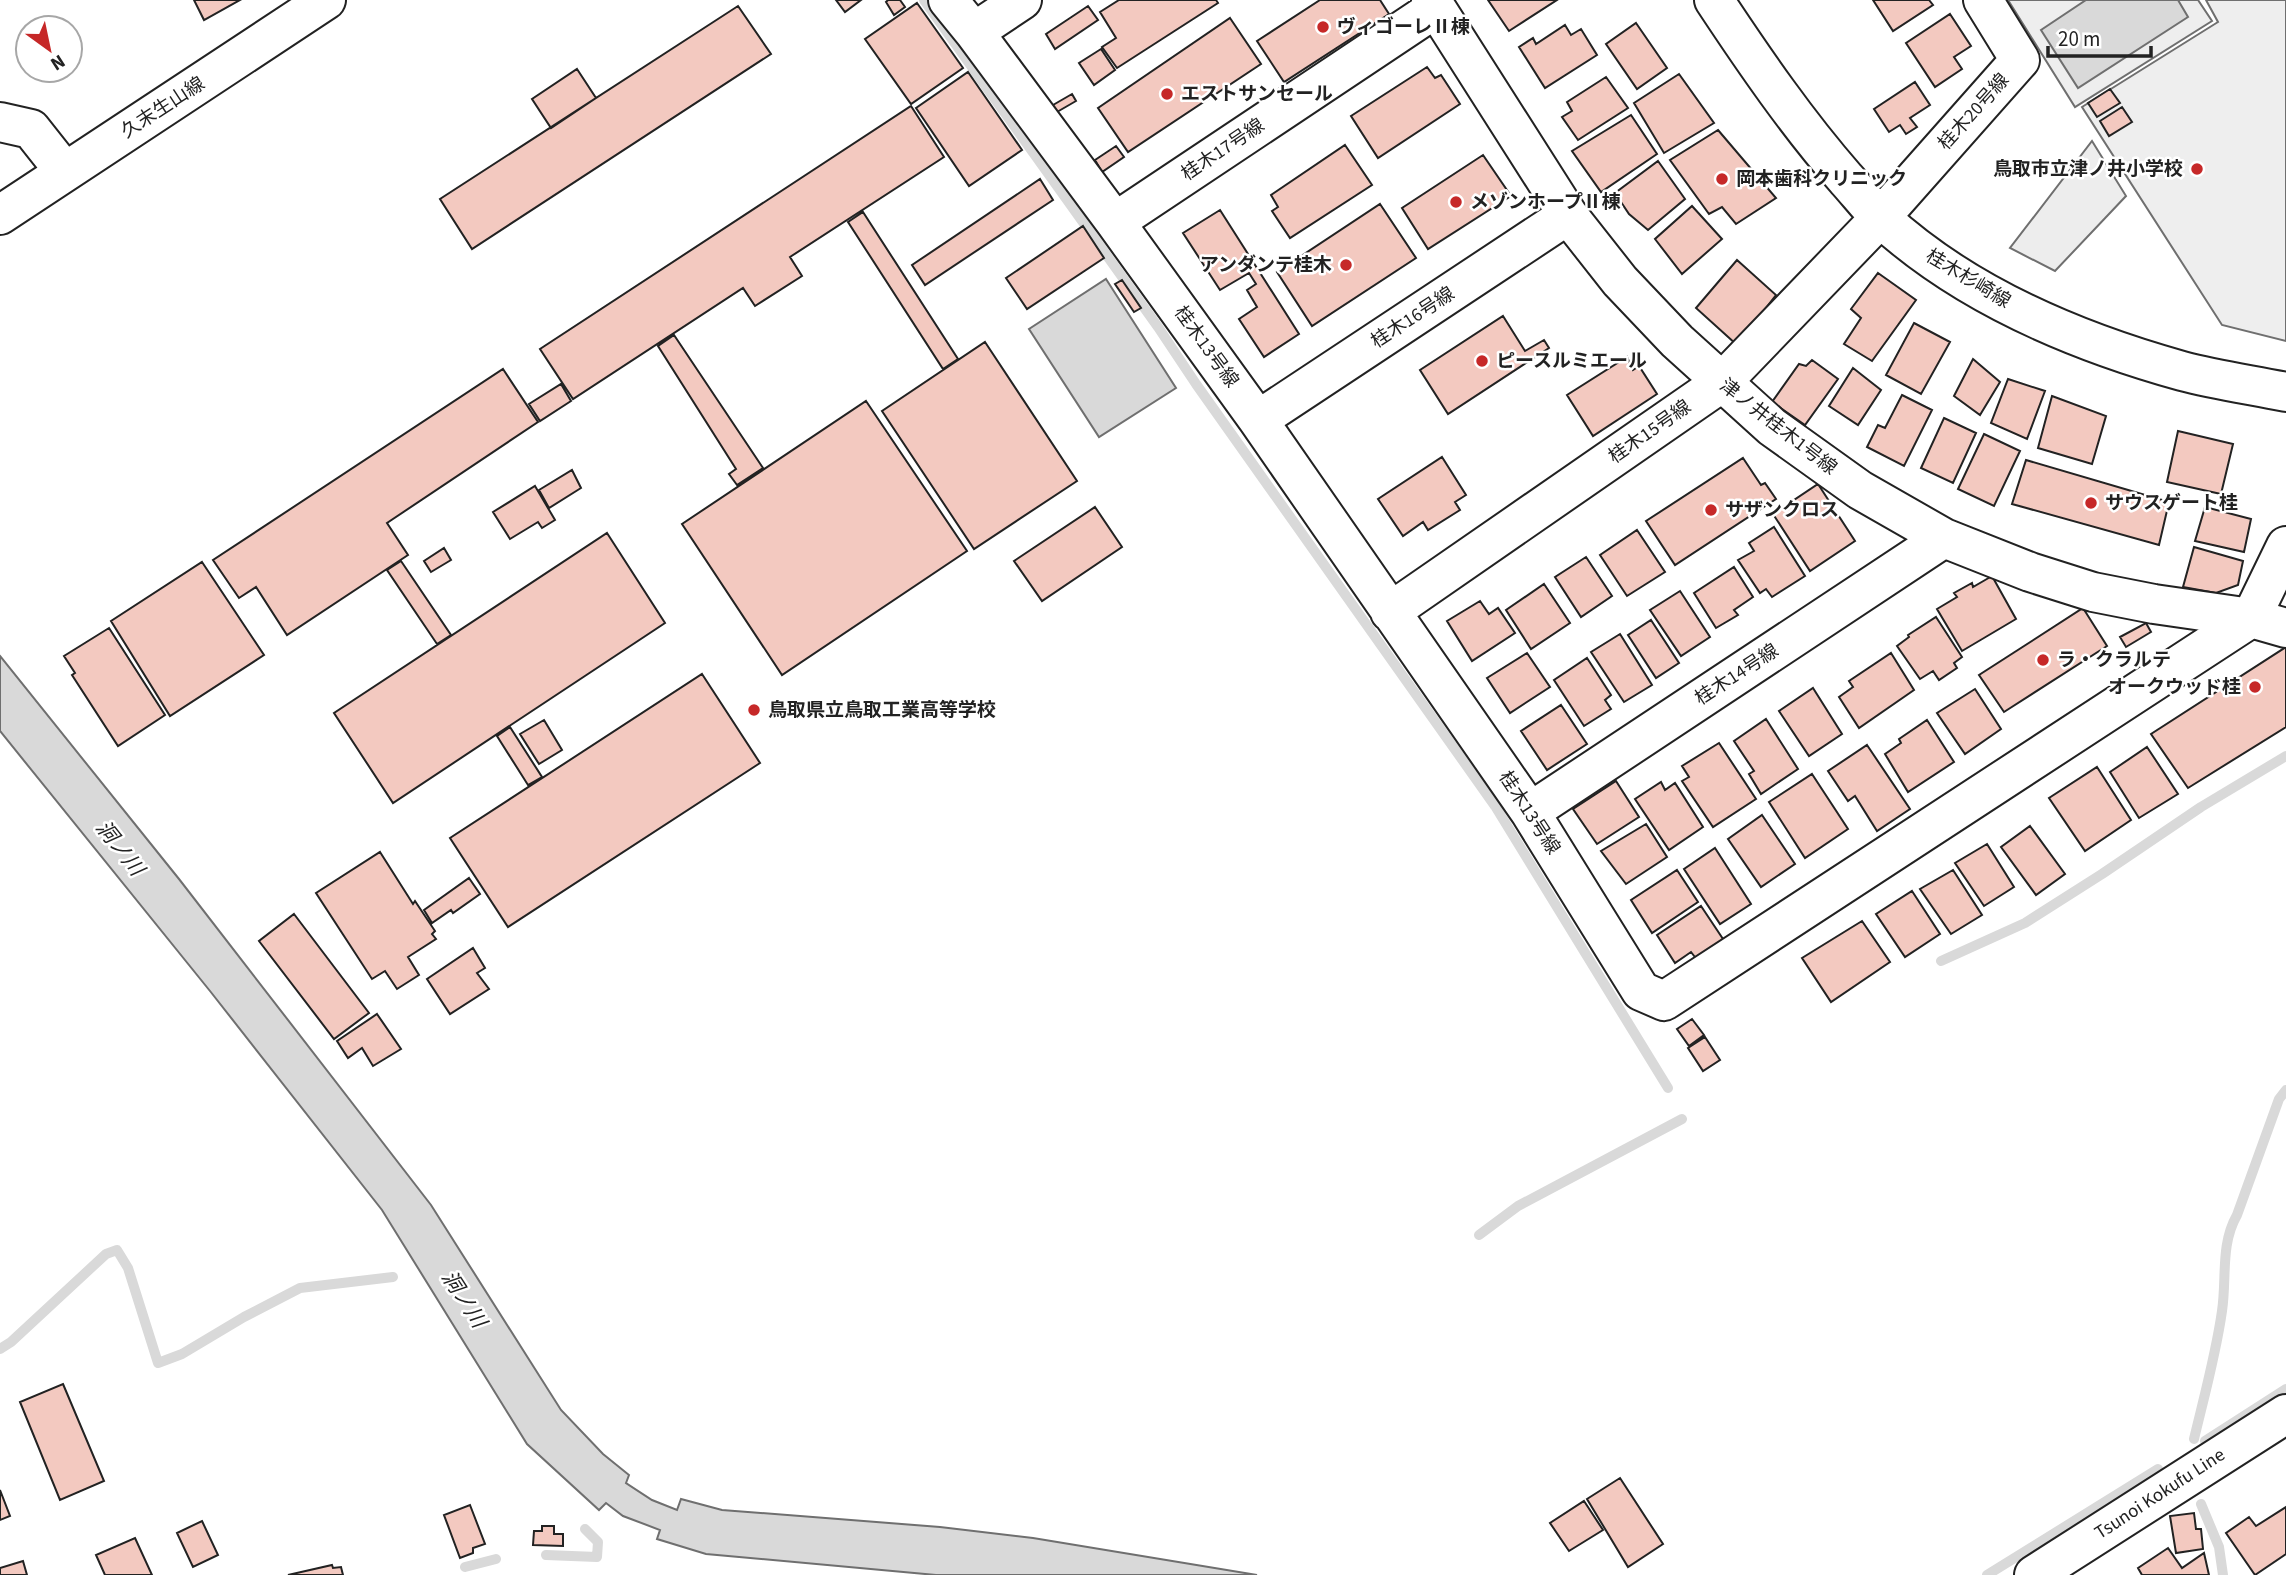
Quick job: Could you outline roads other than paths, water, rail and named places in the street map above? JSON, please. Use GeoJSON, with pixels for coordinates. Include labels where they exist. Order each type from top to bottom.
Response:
{"type":"FeatureCollection","features":[{"type":"Feature","properties":{"kind":"street","name":"久末生山線"},"geometry":{"type":"LineString","coordinates":[[0,215],[65,172],[282,12],[326,0]]}},
{"type":"Feature","properties":{"kind":"street","name":"桂木13号線"},"geometry":{"type":"LineString","coordinates":[[948,0],[1115,222],[1258,420],[1530,811],[1640,990],[1664,1001],[2268,623]]}},
{"type":"Feature","properties":{"kind":"street"},"geometry":{"type":"LineString","coordinates":[[974,32],[1022,0]]}},
{"type":"Feature","properties":{"kind":"street","name":"桂木杉崎線"},"geometry":{"type":"LineString","coordinates":[[1714,0],[1818,147],[1880,218],[1935,262],[2017,309],[2103,347],[2185,371],[2286,391]]}},
{"type":"Feature","properties":{"kind":"street","name":"桂木20号線"},"geometry":{"type":"LineString","coordinates":[[1880,218],[2020,60],[1983,0]]}},
{"type":"Feature","properties":{"kind":"street","name":"津ノ井桂木1号線"},"geometry":{"type":"LineString","coordinates":[[1433,4],[1568,215],[1620,281],[1676,341],[1772,427],[1860,491],[1944,538],[2030,572],[2093,592],[2268,623]]}},
{"type":"Feature","properties":{"kind":"street","name":"桂木17号線"},"geometry":{"type":"LineString","coordinates":[[1115,222],[1433,4]]}},
{"type":"Feature","properties":{"kind":"street"},"geometry":{"type":"LineString","coordinates":[[0,122],[31,129],[65,172]]}},
{"type":"Feature","properties":{"kind":"street","name":"桂木16号線"},"geometry":{"type":"LineString","coordinates":[[1258,420],[1568,215]]}},
{"type":"Feature","properties":{"kind":"street","name":"桂木15号線"},"geometry":{"type":"LineString","coordinates":[[1390,612],[1721,383],[1880,218]]}},
{"type":"Feature","properties":{"kind":"street","name":"桂木14号線"},"geometry":{"type":"LineString","coordinates":[[1530,811],[1944,538]]}},
{"type":"Feature","properties":{"kind":"street"},"geometry":{"type":"LineString","coordinates":[[2268,623],[2286,546]]}},
{"type":"Feature","properties":{"kind":"street","name":"Tsunoi Kokufu Line"},"geometry":{"type":"LineString","coordinates":[[2034,1575],[2286,1414]]}},
{"type":"Feature","properties":{"kind":"water"},"geometry":{"type":"Polygon","coordinates":[[[2086,0],[2178,0],[2188,17],[2078,88],[2041,30],[2086,0]]]}},
{"type":"Feature","properties":{"kind":"water"},"geometry":{"type":"Polygon","coordinates":[[[1106,279],[1176,388],[1099,437],[1029,329],[1106,279]]]}},
{"type":"Feature","properties":{"kind":"water","name":"洞ノ川"},"geometry":{"type":"Polygon","coordinates":[[[0,656],[179,879],[431,1205],[561,1410],[603,1454],[629,1475],[626,1483],[652,1500],[677,1510],[681,1499],[722,1510],[940,1527],[1033,1538],[1257,1575],[936,1575],[706,1554],[657,1539],[660,1530],[623,1516],[606,1503],[599,1510],[527,1444],[382,1210],[0,731],[0,656]]]}},
{"type":"Feature","properties":{"kind":"waterway"},"geometry":{"type":"LineString","coordinates":[[924,0],[1495,806],[1668,1088]]}},
{"type":"Feature","properties":{"kind":"waterway"},"geometry":{"type":"LineString","coordinates":[[1941,961],[2025,923],[2201,807],[2286,756]]}},
{"type":"Feature","properties":{"kind":"waterway"},"geometry":{"type":"LineString","coordinates":[[2194,1439],[2219,1327],[2228,1238],[2279,1099],[2286,1090]]}},
{"type":"Feature","properties":{"kind":"waterway"},"geometry":{"type":"LineString","coordinates":[[1479,1235],[1518,1206],[1682,1119]]}},
{"type":"Feature","properties":{"kind":"waterway"},"geometry":{"type":"LineString","coordinates":[[0,1349],[11,1342],[106,1254],[117,1250],[128,1268],[158,1363],[182,1354],[300,1288],[393,1277]]}},
{"type":"Feature","properties":{"kind":"waterway"},"geometry":{"type":"LineString","coordinates":[[2205,1441],[2286,1389]]}},
{"type":"Feature","properties":{"kind":"waterway"},"geometry":{"type":"LineString","coordinates":[[1987,1575],[2158,1469]]}},
{"type":"Feature","properties":{"kind":"waterway"},"geometry":{"type":"LineString","coordinates":[[2201,1504],[2219,1547],[2223,1575]]}},
{"type":"Feature","properties":{"kind":"waterway"},"geometry":{"type":"LineString","coordinates":[[546,1555],[597,1557],[598,1542],[585,1529]]}},
{"type":"Feature","properties":{"kind":"waterway"},"geometry":{"type":"LineString","coordinates":[[465,1567],[496,1559]]}},
{"type":"Feature","properties":{"kind":"place","name":"ヴィゴーレⅡ棟"},"geometry":{"type":"Point","coordinates":[1323,27]}},
{"type":"Feature","properties":{"kind":"place","name":"エストサンセール"},"geometry":{"type":"Point","coordinates":[1167,94]}},
{"type":"Feature","properties":{"kind":"place","name":"鳥取市立津ノ井小学校"},"geometry":{"type":"Point","coordinates":[2197,169]}},
{"type":"Feature","properties":{"kind":"place","name":"岡本歯科クリニック"},"geometry":{"type":"Point","coordinates":[1722,179]}},
{"type":"Feature","properties":{"kind":"place","name":"メゾンホープⅡ棟"},"geometry":{"type":"Point","coordinates":[1456,202]}},
{"type":"Feature","properties":{"kind":"place","name":"アンダンテ桂木"},"geometry":{"type":"Point","coordinates":[1346,265]}},
{"type":"Feature","properties":{"kind":"place","name":"ピースルミエール"},"geometry":{"type":"Point","coordinates":[1482,361]}},
{"type":"Feature","properties":{"kind":"place","name":"サウスゲート桂"},"geometry":{"type":"Point","coordinates":[2091,503]}},
{"type":"Feature","properties":{"kind":"place","name":"サザンクロス"},"geometry":{"type":"Point","coordinates":[1711,510]}},
{"type":"Feature","properties":{"kind":"place","name":"ラ・クラルテ"},"geometry":{"type":"Point","coordinates":[2043,660]}},
{"type":"Feature","properties":{"kind":"place","name":"オークウッド桂"},"geometry":{"type":"Point","coordinates":[2255,687]}},
{"type":"Feature","properties":{"kind":"place","name":"鳥取県立鳥取工業高等学校"},"geometry":{"type":"Point","coordinates":[754,710]}}]}
